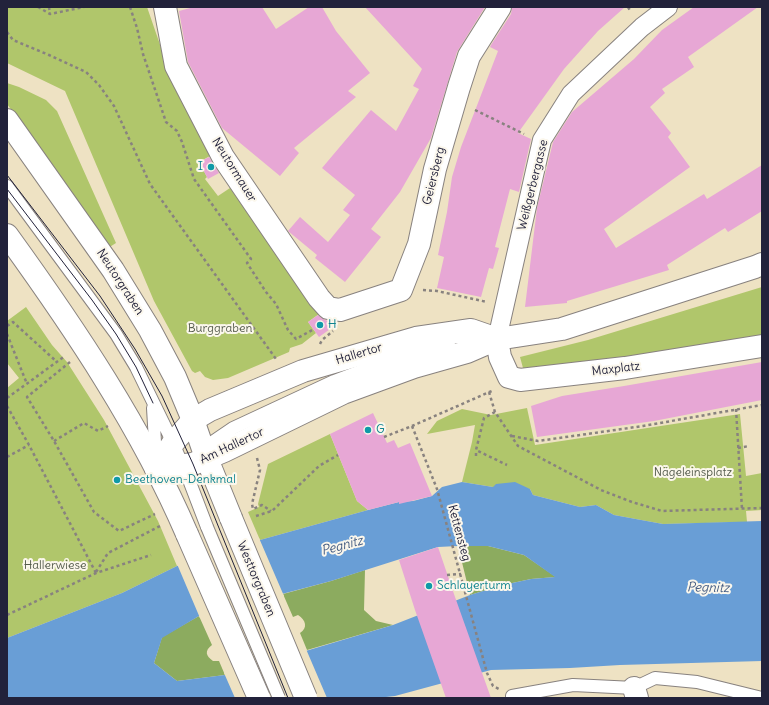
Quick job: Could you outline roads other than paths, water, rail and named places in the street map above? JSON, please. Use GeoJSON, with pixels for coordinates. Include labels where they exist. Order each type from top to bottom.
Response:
{"type":"FeatureCollection","features":[{"type":"Feature","properties":{"kind":"street","name":"Neutormauer"},"geometry":{"type":"LineString","coordinates":[[165,7],[176,66],[223,157],[319,298],[328,308],[340,310]]}},
{"type":"Feature","properties":{"kind":"street","name":"Geiersberg"},"geometry":{"type":"LineString","coordinates":[[340,310],[401,290],[419,244],[435,169],[469,56],[500,7]]}},
{"type":"Feature","properties":{"kind":"street","name":"Weißgerbergasse"},"geometry":{"type":"LineString","coordinates":[[497,339],[542,140],[571,94],[642,27],[668,7]]}},
{"type":"Feature","properties":{"kind":"street","name":"Neutorgraben"},"geometry":{"type":"LineString","coordinates":[[7,120],[126,290],[172,370],[193,420],[195,464]]}},
{"type":"Feature","properties":{"kind":"street"},"geometry":{"type":"LineString","coordinates":[[7,235],[83,344],[127,416],[156,469],[177,510],[259,698]]}},
{"type":"Feature","properties":{"kind":"street"},"geometry":{"type":"LineString","coordinates":[[414,353],[466,352],[497,339],[562,329],[762,264]]}},
{"type":"Feature","properties":{"kind":"street"},"geometry":{"type":"LineString","coordinates":[[414,353],[471,330],[497,339]]}},
{"type":"Feature","properties":{"kind":"street","name":"Maxplatz"},"geometry":{"type":"LineString","coordinates":[[497,339],[500,357],[509,377],[520,380],[625,368],[762,346]]}},
{"type":"Feature","properties":{"kind":"street","name":"Hallertor"},"geometry":{"type":"LineString","coordinates":[[193,420],[210,410],[296,374],[414,353]]}},
{"type":"Feature","properties":{"kind":"street","name":"Am Hallertor"},"geometry":{"type":"LineString","coordinates":[[156,469],[195,464],[343,392],[414,353]]}},
{"type":"Feature","properties":{"kind":"street"},"geometry":{"type":"LineString","coordinates":[[156,469],[173,443],[193,420]]}},
{"type":"Feature","properties":{"kind":"street","name":"Westtorgraben"},"geometry":{"type":"LineString","coordinates":[[195,464],[230,518],[306,698]]}},
{"type":"Feature","properties":{"kind":"lane"},"geometry":{"type":"LineString","coordinates":[[7,186],[116,334],[136,368],[173,443],[195,464],[207,527],[279,698]]}},
{"type":"Feature","properties":{"kind":"lane","name":"Hallertor"},"geometry":{"type":"LineString","coordinates":[[334,381],[414,353]]}},
{"type":"Feature","properties":{"kind":"lane","name":"Am Hallertor"},"geometry":{"type":"LineString","coordinates":[[195,464],[219,437],[233,428],[334,381]]}},
{"type":"Feature","properties":{"kind":"lane"},"geometry":{"type":"LineString","coordinates":[[153,403],[156,469]]}},
{"type":"Feature","properties":{"kind":"lane"},"geometry":{"type":"LineString","coordinates":[[512,696],[573,685],[635,693],[655,678],[697,682],[762,698]]}},
{"type":"Feature","properties":{"kind":"water","name":"Pegnitz"},"geometry":{"type":"Polygon","coordinates":[[[462,482],[493,487],[496,484],[515,482],[530,489],[533,495],[580,507],[596,505],[614,515],[663,524],[762,521],[762,661],[491,670],[395,696],[377,698],[7,698],[7,638],[122,593],[177,566],[260,540],[368,510],[432,496],[442,487],[462,482]],[[488,546],[438,547],[331,581],[199,616],[162,638],[154,663],[177,681],[225,675],[393,625],[470,595],[503,585],[531,579],[555,577],[524,555],[488,546]]]}},
{"type":"Feature","properties":{"kind":"tram line"},"geometry":{"type":"LineString","coordinates":[[7,175],[100,296],[135,349],[162,396],[193,464],[288,698]]}},
{"type":"Feature","properties":{"kind":"tram line"},"geometry":{"type":"LineString","coordinates":[[7,189],[92,300],[116,334],[136,367],[153,403]]}},
{"type":"Feature","properties":{"kind":"place","name":"I"},"geometry":{"type":"Point","coordinates":[211,167]}},
{"type":"Feature","properties":{"kind":"place","name":"H"},"geometry":{"type":"Point","coordinates":[320,325]}},
{"type":"Feature","properties":{"kind":"place","name":"G"},"geometry":{"type":"Point","coordinates":[368,430]}},
{"type":"Feature","properties":{"kind":"place","name":"Beethoven-Denkmal"},"geometry":{"type":"Point","coordinates":[117,480]}},
{"type":"Feature","properties":{"kind":"place","name":"Schlayerturm"},"geometry":{"type":"Point","coordinates":[429,586]}},
{"type":"Feature","properties":{"kind":"park label","name":"Burggraben"},"geometry":{"type":"Point","coordinates":[220,329]}},
{"type":"Feature","properties":{"kind":"park label","name":"Nägeleinsplatz"},"geometry":{"type":"Point","coordinates":[693,473]}},
{"type":"Feature","properties":{"kind":"park label","name":"Hallerwiese"},"geometry":{"type":"Point","coordinates":[55,566]}}]}
